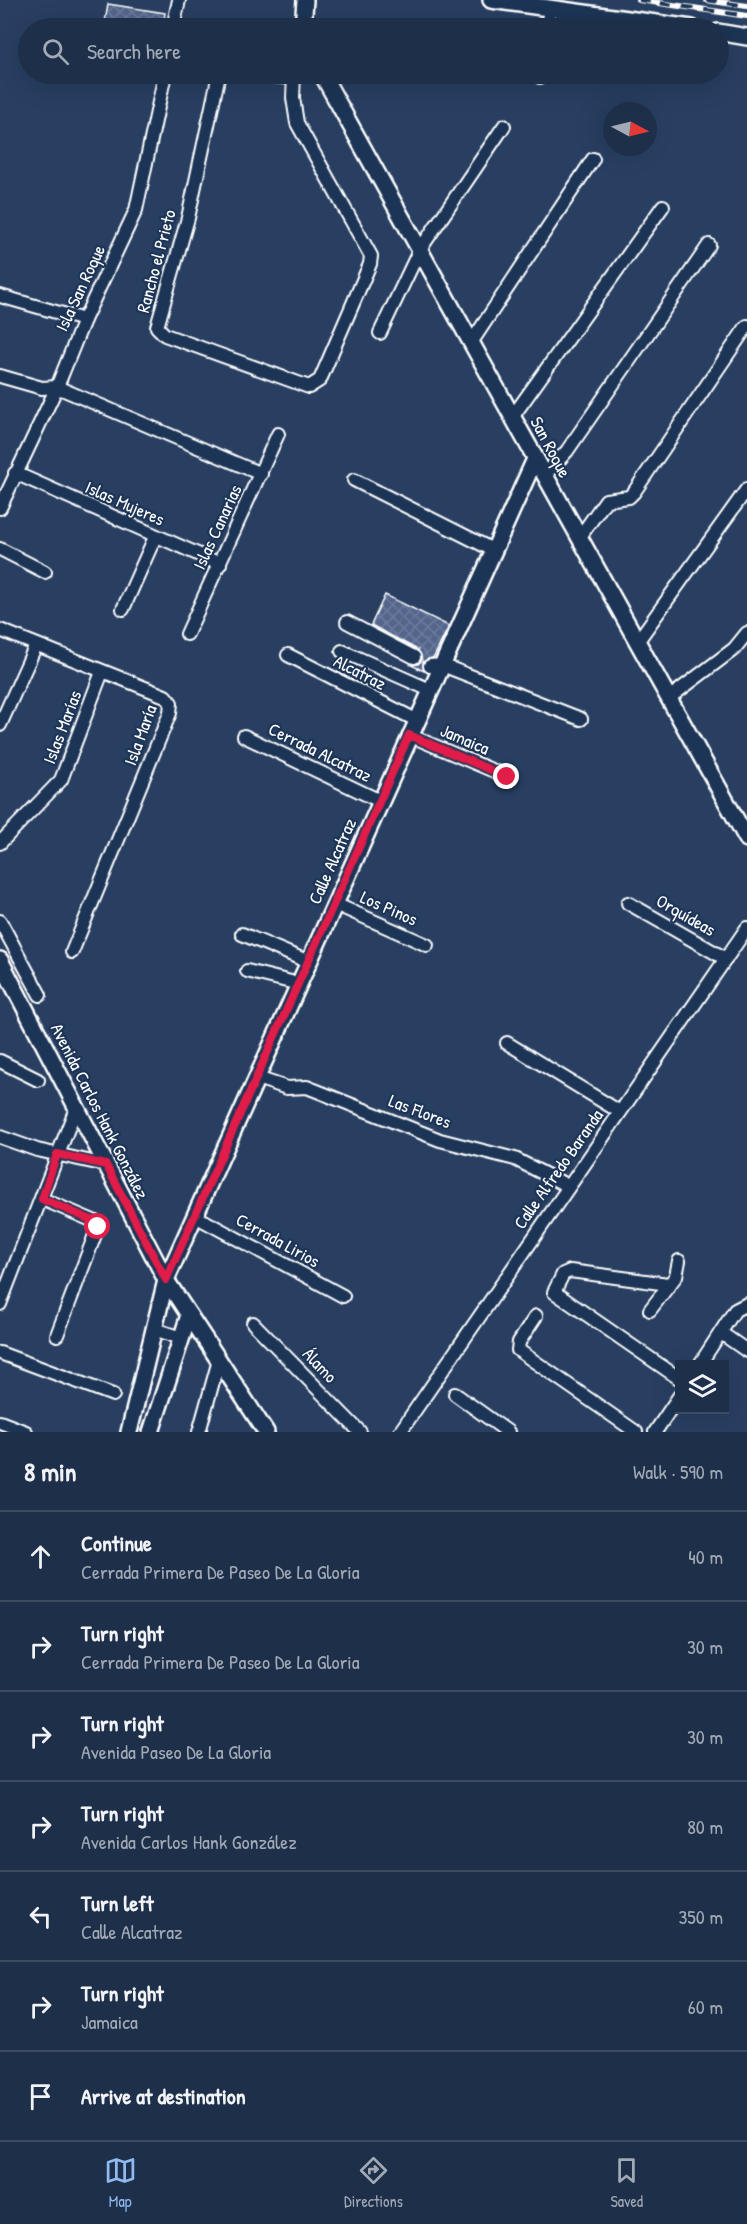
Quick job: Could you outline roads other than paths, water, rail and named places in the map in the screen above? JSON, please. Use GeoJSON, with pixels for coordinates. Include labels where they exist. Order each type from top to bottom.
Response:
{"type":"FeatureCollection","features":[{"type":"Feature","properties":{"kind":"main road"},"geometry":{"type":"LineString","coordinates":[[304,18],[305,0]]}},
{"type":"Feature","properties":{"kind":"main road"},"geometry":{"type":"LineString","coordinates":[[491,0],[621,18]]}},
{"type":"Feature","properties":{"kind":"main road"},"geometry":{"type":"LineString","coordinates":[[729,34],[747,37]]}},
{"type":"Feature","properties":{"kind":"main road","name":"San Roque"},"geometry":{"type":"LineString","coordinates":[[327,84],[513,416],[544,476],[746,832]]}},
{"type":"Feature","properties":{"kind":"main road","name":"Calle Alcatraz"},"geometry":{"type":"LineString","coordinates":[[129,1432],[166,1280],[430,690],[436,666],[535,459]]}},
{"type":"Feature","properties":{"kind":"main road","name":"Avenida Carlos Hank González"},"geometry":{"type":"LineString","coordinates":[[0,960],[166,1280],[266,1432]]}},
{"type":"Feature","properties":{"kind":"main road"},"geometry":{"type":"LineString","coordinates":[[151,1432],[189,1315]]}},
{"type":"Feature","properties":{"kind":"street"},"geometry":{"type":"LineString","coordinates":[[175,18],[179,0]]}},
{"type":"Feature","properties":{"kind":"street"},"geometry":{"type":"LineString","coordinates":[[548,18],[550,8]]}},
{"type":"Feature","properties":{"kind":"street","name":"Isla San Roque"},"geometry":{"type":"LineString","coordinates":[[1,503],[57,387],[84,320],[136,210],[163,84]]}},
{"type":"Feature","properties":{"kind":"street","name":"Rancho el Prieto"},"geometry":{"type":"LineString","coordinates":[[216,84],[188,218],[157,327],[165,336],[304,387],[313,387],[320,380],[370,264],[371,256],[297,123],[294,84]]}},
{"type":"Feature","properties":{"kind":"street"},"geometry":{"type":"LineString","coordinates":[[380,333],[419,251],[504,126]]}},
{"type":"Feature","properties":{"kind":"street"},"geometry":{"type":"LineString","coordinates":[[471,343],[593,159]]}},
{"type":"Feature","properties":{"kind":"street"},"geometry":{"type":"LineString","coordinates":[[513,416],[663,206]]}},
{"type":"Feature","properties":{"kind":"street"},"geometry":{"type":"LineString","coordinates":[[544,476],[567,451],[709,245]]}},
{"type":"Feature","properties":{"kind":"street"},"geometry":{"type":"LineString","coordinates":[[0,296],[84,320]]}},
{"type":"Feature","properties":{"kind":"street"},"geometry":{"type":"LineString","coordinates":[[579,538],[606,500],[629,496],[634,492],[747,326]]}},
{"type":"Feature","properties":{"kind":"street"},"geometry":{"type":"LineString","coordinates":[[0,376],[42,388],[57,387],[261,474]]}},
{"type":"Feature","properties":{"kind":"street","name":"Islas Canarias"},"geometry":{"type":"LineString","coordinates":[[187,634],[278,434]]}},
{"type":"Feature","properties":{"kind":"street","name":"Islas Mujeres"},"geometry":{"type":"LineString","coordinates":[[15,473],[220,564]]}},
{"type":"Feature","properties":{"kind":"street"},"geometry":{"type":"LineString","coordinates":[[354,480],[493,550]]}},
{"type":"Feature","properties":{"kind":"street"},"geometry":{"type":"LineString","coordinates":[[637,642],[747,489]]}},
{"type":"Feature","properties":{"kind":"street"},"geometry":{"type":"LineString","coordinates":[[123,609],[155,537]]}},
{"type":"Feature","properties":{"kind":"street"},"geometry":{"type":"LineString","coordinates":[[0,549],[45,572]]}},
{"type":"Feature","properties":{"kind":"street"},"geometry":{"type":"LineString","coordinates":[[347,622],[414,657]]}},
{"type":"Feature","properties":{"kind":"street","name":"Isla María"},"geometry":{"type":"LineString","coordinates":[[0,630],[165,696],[171,702],[170,713],[72,952]]}},
{"type":"Feature","properties":{"kind":"street"},"geometry":{"type":"LineString","coordinates":[[669,698],[734,649],[747,633]]}},
{"type":"Feature","properties":{"kind":"street"},"geometry":{"type":"LineString","coordinates":[[0,724],[36,645]]}},
{"type":"Feature","properties":{"kind":"street"},"geometry":{"type":"LineString","coordinates":[[342,651],[430,690]]}},
{"type":"Feature","properties":{"kind":"street","name":"Alcatraz"},"geometry":{"type":"LineString","coordinates":[[288,655],[416,720]]}},
{"type":"Feature","properties":{"kind":"street"},"geometry":{"type":"LineString","coordinates":[[436,666],[581,719]]}},
{"type":"Feature","properties":{"kind":"street","name":"Islas Marías"},"geometry":{"type":"LineString","coordinates":[[0,843],[62,780],[102,672]]}},
{"type":"Feature","properties":{"kind":"street","name":"Jamaica"},"geometry":{"type":"LineString","coordinates":[[409,735],[507,777]]}},
{"type":"Feature","properties":{"kind":"street","name":"Cerrada Alcatraz"},"geometry":{"type":"LineString","coordinates":[[244,736],[380,801]]}},
{"type":"Feature","properties":{"kind":"street","name":"Los Pinos"},"geometry":{"type":"LineString","coordinates":[[335,903],[427,945]]}},
{"type":"Feature","properties":{"kind":"street","name":"Orquídeas"},"geometry":{"type":"LineString","coordinates":[[628,903],[726,959]]}},
{"type":"Feature","properties":{"kind":"street"},"geometry":{"type":"LineString","coordinates":[[0,921],[39,995]]}},
{"type":"Feature","properties":{"kind":"street","name":"Calle Alfredo Baranda"},"geometry":{"type":"LineString","coordinates":[[400,1432],[747,928]]}},
{"type":"Feature","properties":{"kind":"street"},"geometry":{"type":"LineString","coordinates":[[242,934],[309,962]]}},
{"type":"Feature","properties":{"kind":"street"},"geometry":{"type":"LineString","coordinates":[[247,971],[299,984]]}},
{"type":"Feature","properties":{"kind":"street"},"geometry":{"type":"LineString","coordinates":[[507,1043],[620,1112]]}},
{"type":"Feature","properties":{"kind":"street"},"geometry":{"type":"LineString","coordinates":[[0,1061],[38,1080]]}},
{"type":"Feature","properties":{"kind":"street","name":"Las Flores"},"geometry":{"type":"LineString","coordinates":[[257,1078],[287,1088],[307,1087],[440,1140],[515,1159],[568,1186]]}},
{"type":"Feature","properties":{"kind":"street"},"geometry":{"type":"LineString","coordinates":[[0,1304],[76,1108]]}},
{"type":"Feature","properties":{"kind":"street"},"geometry":{"type":"LineString","coordinates":[[0,1137],[37,1150],[106,1165]]}},
{"type":"Feature","properties":{"kind":"street"},"geometry":{"type":"LineString","coordinates":[[42,1199],[96,1222],[98,1227],[57,1335]]}},
{"type":"Feature","properties":{"kind":"street","name":"Cerrada Lirios"},"geometry":{"type":"LineString","coordinates":[[195,1216],[343,1296]]}},
{"type":"Feature","properties":{"kind":"street"},"geometry":{"type":"LineString","coordinates":[[650,1310],[676,1276],[679,1261]]}},
{"type":"Feature","properties":{"kind":"street"},"geometry":{"type":"LineString","coordinates":[[668,1284],[570,1271],[563,1274],[554,1292],[675,1376]]}},
{"type":"Feature","properties":{"kind":"street"},"geometry":{"type":"LineString","coordinates":[[703,1360],[721,1333],[744,1305]]}},
{"type":"Feature","properties":{"kind":"street"},"geometry":{"type":"LineString","coordinates":[[536,1316],[519,1342],[518,1350],[636,1432]]}},
{"type":"Feature","properties":{"kind":"street","name":"Álamo"},"geometry":{"type":"LineString","coordinates":[[253,1323],[360,1432]]}},
{"type":"Feature","properties":{"kind":"street"},"geometry":{"type":"LineString","coordinates":[[154,1329],[182,1338]]}},
{"type":"Feature","properties":{"kind":"street"},"geometry":{"type":"LineString","coordinates":[[721,1333],[747,1351]]}},
{"type":"Feature","properties":{"kind":"street"},"geometry":{"type":"LineString","coordinates":[[0,1353],[113,1395]]}},
{"type":"Feature","properties":{"kind":"street"},"geometry":{"type":"LineString","coordinates":[[199,1432],[219,1360]]}},
{"type":"Feature","properties":{"kind":"street"},"geometry":{"type":"LineString","coordinates":[[454,1394],[508,1432]]}},
{"type":"Feature","properties":{"kind":"street"},"geometry":{"type":"LineString","coordinates":[[655,1432],[675,1402]]}},
{"type":"Feature","properties":{"kind":"street"},"geometry":{"type":"LineString","coordinates":[[0,1422],[26,1432]]}},
{"type":"Feature","properties":{"kind":"railway"},"geometry":{"type":"LineString","coordinates":[[639,0],[747,16]]}},
{"type":"Feature","properties":{"kind":"railway"},"geometry":{"type":"LineString","coordinates":[[706,0],[747,6]]}}]}
